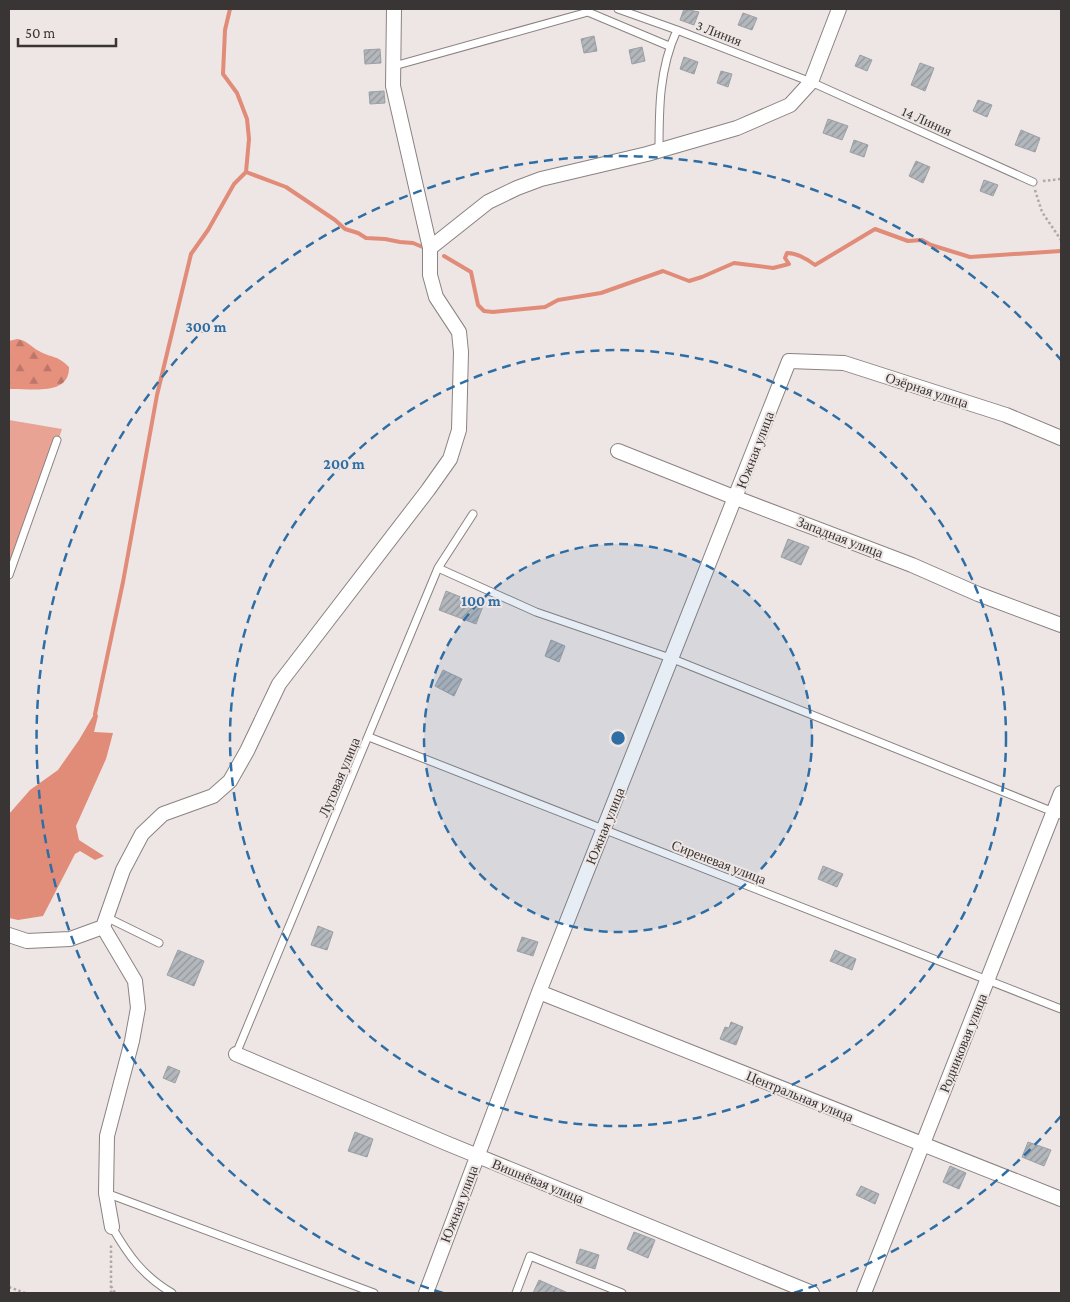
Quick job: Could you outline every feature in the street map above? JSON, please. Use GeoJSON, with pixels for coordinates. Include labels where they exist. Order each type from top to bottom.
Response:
{"type":"FeatureCollection","features":[{"type":"Feature","properties":{"kind":"street"},"geometry":{"type":"LineString","coordinates":[[9,935],[27,941],[70,939],[104,922],[123,870],[142,834],[163,814],[213,796],[230,781],[247,751],[279,684],[450,459],[459,430],[461,352],[459,332],[436,297],[430,275],[430,248],[394,86],[394,9]]}},
{"type":"Feature","properties":{"kind":"street"},"geometry":{"type":"LineString","coordinates":[[430,248],[488,202],[516,188],[737,128],[790,105],[811,82],[839,9]]}},
{"type":"Feature","properties":{"kind":"street","name":"Озёрная улица"},"geometry":{"type":"LineString","coordinates":[[789,361],[844,363],[1006,415],[1061,438]]}},
{"type":"Feature","properties":{"kind":"street","name":"Южная улица"},"geometry":{"type":"LineString","coordinates":[[426,1293],[539,992],[673,659],[789,361]]}},
{"type":"Feature","properties":{"kind":"street","name":"Западная улица"},"geometry":{"type":"LineString","coordinates":[[618,451],[736,498],[912,564],[978,594],[1061,625]]}},
{"type":"Feature","properties":{"kind":"street","name":"Родниковая улица"},"geometry":{"type":"LineString","coordinates":[[864,1293],[1057,813],[1061,793]]}},
{"type":"Feature","properties":{"kind":"street"},"geometry":{"type":"LineString","coordinates":[[104,922],[135,981],[138,1008],[132,1041],[106,1136],[106,1193],[112,1227]]}},
{"type":"Feature","properties":{"kind":"street","name":"Центральная улица"},"geometry":{"type":"LineString","coordinates":[[539,992],[1061,1200]]}},
{"type":"Feature","properties":{"kind":"street","name":"Вишнёвая улица"},"geometry":{"type":"LineString","coordinates":[[236,1054],[812,1293]]}},
{"type":"Feature","properties":{"kind":"lane","name":"3 Линия"},"geometry":{"type":"LineString","coordinates":[[618,9],[811,82]]}},
{"type":"Feature","properties":{"kind":"lane"},"geometry":{"type":"LineString","coordinates":[[394,66],[588,12],[669,46]]}},
{"type":"Feature","properties":{"kind":"lane"},"geometry":{"type":"LineString","coordinates":[[658,151],[659,100],[663,70],[669,46],[676,30]]}},
{"type":"Feature","properties":{"kind":"lane","name":"14 Линия"},"geometry":{"type":"LineString","coordinates":[[811,82],[1033,182]]}},
{"type":"Feature","properties":{"kind":"lane"},"geometry":{"type":"LineString","coordinates":[[9,575],[56,440]]}},
{"type":"Feature","properties":{"kind":"lane","name":"Луговая улица"},"geometry":{"type":"LineString","coordinates":[[236,1054],[438,568],[473,514]]}},
{"type":"Feature","properties":{"kind":"lane"},"geometry":{"type":"LineString","coordinates":[[438,568],[536,612],[673,659],[1057,813]]}},
{"type":"Feature","properties":{"kind":"lane","name":"Сиреневая улица"},"geometry":{"type":"LineString","coordinates":[[369,737],[1061,1009]]}},
{"type":"Feature","properties":{"kind":"lane"},"geometry":{"type":"LineString","coordinates":[[104,922],[159,943]]}},
{"type":"Feature","properties":{"kind":"lane"},"geometry":{"type":"LineString","coordinates":[[106,1193],[374,1293]]}},
{"type":"Feature","properties":{"kind":"lane"},"geometry":{"type":"LineString","coordinates":[[112,1227],[129,1256],[157,1284],[172,1293]]}},
{"type":"Feature","properties":{"kind":"lane"},"geometry":{"type":"LineString","coordinates":[[516,1293],[530,1256],[622,1293]]}},
{"type":"Feature","properties":{"kind":"path"},"geometry":{"type":"LineString","coordinates":[[1061,179],[1033,182],[1042,212],[1061,240]]}},
{"type":"Feature","properties":{"kind":"path"},"geometry":{"type":"LineString","coordinates":[[111,1293],[112,1227]]}},
{"type":"Feature","properties":{"kind":"path"},"geometry":{"type":"LineString","coordinates":[[111,1285],[115,1293]]}},
{"type":"Feature","properties":{"kind":"path"},"geometry":{"type":"LineString","coordinates":[[9,1287],[25,1293]]}},
{"type":"Feature","properties":{"kind":"shaded area"},"geometry":{"type":"Polygon","coordinates":[[[9,420],[62,429],[9,583],[9,420]]]}},
{"type":"Feature","properties":{"kind":"shaded area"},"geometry":{"type":"Polygon","coordinates":[[[96,711],[98,716],[94,732],[113,733],[106,759],[76,826],[79,840],[104,856],[95,860],[80,851],[75,854],[43,916],[18,920],[9,918],[9,814],[30,790],[58,770],[96,711]]]}},
{"type":"Feature","properties":{"kind":"green space"},"geometry":{"type":"Polygon","coordinates":[[[17,339],[65,363],[69,367],[68,377],[63,383],[47,389],[9,389],[9,341],[17,339]]]}},
{"type":"Feature","properties":{"kind":"building"},"geometry":{"type":"Polygon","coordinates":[[[684,9],[699,12],[694,25],[680,20],[684,9]]]}},
{"type":"Feature","properties":{"kind":"building"},"geometry":{"type":"Polygon","coordinates":[[[743,13],[757,18],[752,30],[738,25],[743,13]]]}},
{"type":"Feature","properties":{"kind":"building"},"geometry":{"type":"Polygon","coordinates":[[[594,36],[597,51],[584,53],[581,39],[594,36]]]}},
{"type":"Feature","properties":{"kind":"building"},"geometry":{"type":"Polygon","coordinates":[[[642,47],[645,61],[632,64],[629,50],[642,47]]]}},
{"type":"Feature","properties":{"kind":"building"},"geometry":{"type":"Polygon","coordinates":[[[380,49],[381,63],[365,64],[364,50],[380,49]]]}},
{"type":"Feature","properties":{"kind":"building"},"geometry":{"type":"Polygon","coordinates":[[[860,55],[872,60],[867,71],[855,66],[860,55]]]}},
{"type":"Feature","properties":{"kind":"building"},"geometry":{"type":"Polygon","coordinates":[[[684,57],[698,62],[694,74],[680,69],[684,57]]]}},
{"type":"Feature","properties":{"kind":"building"},"geometry":{"type":"Polygon","coordinates":[[[920,63],[934,68],[925,91],[911,85],[920,63]]]}},
{"type":"Feature","properties":{"kind":"building"},"geometry":{"type":"Polygon","coordinates":[[[721,71],[732,74],[728,87],[717,83],[721,71]]]}},
{"type":"Feature","properties":{"kind":"building"},"geometry":{"type":"Polygon","coordinates":[[[384,91],[385,103],[370,104],[369,92],[384,91]]]}},
{"type":"Feature","properties":{"kind":"building"},"geometry":{"type":"Polygon","coordinates":[[[978,100],[992,105],[987,117],[973,111],[978,100]]]}},
{"type":"Feature","properties":{"kind":"building"},"geometry":{"type":"Polygon","coordinates":[[[828,119],[848,126],[842,140],[823,133],[828,119]]]}},
{"type":"Feature","properties":{"kind":"building"},"geometry":{"type":"Polygon","coordinates":[[[1021,130],[1040,138],[1035,152],[1015,145],[1021,130]]]}},
{"type":"Feature","properties":{"kind":"building"},"geometry":{"type":"Polygon","coordinates":[[[854,140],[868,145],[864,157],[850,152],[854,140]]]}},
{"type":"Feature","properties":{"kind":"building"},"geometry":{"type":"Polygon","coordinates":[[[916,161],[930,167],[923,183],[909,176],[916,161]]]}},
{"type":"Feature","properties":{"kind":"building"},"geometry":{"type":"Polygon","coordinates":[[[984,180],[998,185],[993,196],[980,191],[984,180]]]}},
{"type":"Feature","properties":{"kind":"building"},"geometry":{"type":"Polygon","coordinates":[[[788,539],[809,547],[801,565],[781,557],[788,539]]]}},
{"type":"Feature","properties":{"kind":"building"},"geometry":{"type":"Polygon","coordinates":[[[446,591],[483,606],[476,624],[439,610],[446,591]]]}},
{"type":"Feature","properties":{"kind":"building"},"geometry":{"type":"Polygon","coordinates":[[[551,640],[565,646],[559,662],[545,656],[551,640]]]}},
{"type":"Feature","properties":{"kind":"building"},"geometry":{"type":"Polygon","coordinates":[[[443,670],[462,679],[454,696],[435,686],[443,670]]]}},
{"type":"Feature","properties":{"kind":"building"},"geometry":{"type":"Polygon","coordinates":[[[823,866],[843,874],[837,887],[818,879],[823,866]]]}},
{"type":"Feature","properties":{"kind":"building"},"geometry":{"type":"Polygon","coordinates":[[[318,926],[333,932],[327,950],[311,945],[318,926]]]}},
{"type":"Feature","properties":{"kind":"building"},"geometry":{"type":"Polygon","coordinates":[[[522,937],[538,942],[533,956],[517,951],[522,937]]]}},
{"type":"Feature","properties":{"kind":"building"},"geometry":{"type":"Polygon","coordinates":[[[178,950],[204,961],[194,986],[167,975],[178,950]]]}},
{"type":"Feature","properties":{"kind":"building"},"geometry":{"type":"Polygon","coordinates":[[[835,950],[856,959],[852,970],[830,961],[835,950]]]}},
{"type":"Feature","properties":{"kind":"building"},"geometry":{"type":"Polygon","coordinates":[[[731,1022],[743,1027],[736,1045],[720,1039],[725,1027],[729,1028],[731,1022]]]}},
{"type":"Feature","properties":{"kind":"building"},"geometry":{"type":"Polygon","coordinates":[[[168,1066],[180,1071],[175,1083],[163,1078],[168,1066]]]}},
{"type":"Feature","properties":{"kind":"building"},"geometry":{"type":"Polygon","coordinates":[[[355,1132],[373,1139],[367,1157],[348,1151],[355,1132]]]}},
{"type":"Feature","properties":{"kind":"building"},"geometry":{"type":"Polygon","coordinates":[[[1028,1142],[1051,1150],[1044,1166],[1022,1157],[1028,1142]]]}},
{"type":"Feature","properties":{"kind":"building"},"geometry":{"type":"Polygon","coordinates":[[[950,1166],[966,1173],[959,1189],[943,1182],[950,1166]]]}},
{"type":"Feature","properties":{"kind":"building"},"geometry":{"type":"Polygon","coordinates":[[[861,1186],[879,1194],[875,1204],[856,1195],[861,1186]]]}},
{"type":"Feature","properties":{"kind":"building"},"geometry":{"type":"Polygon","coordinates":[[[634,1232],[655,1240],[648,1258],[627,1249],[634,1232]]]}},
{"type":"Feature","properties":{"kind":"building"},"geometry":{"type":"Polygon","coordinates":[[[580,1249],[599,1255],[595,1269],[576,1263],[580,1249]]]}},
{"type":"Feature","properties":{"kind":"building"},"geometry":{"type":"Polygon","coordinates":[[[539,1280],[568,1293],[533,1293],[539,1280]]]}},
{"type":"Feature","properties":{"kind":"waterway"},"geometry":{"type":"LineString","coordinates":[[95,714],[123,582],[157,395],[191,254],[208,230],[234,184],[246,172],[249,139],[247,119],[237,93],[223,74],[225,30],[230,9]]}},
{"type":"Feature","properties":{"kind":"waterway"},"geometry":{"type":"LineString","coordinates":[[246,172],[286,187],[335,220],[345,229],[366,238],[413,243],[425,248]]}},
{"type":"Feature","properties":{"kind":"waterway"},"geometry":{"type":"LineString","coordinates":[[444,256],[471,272],[478,305],[484,311],[493,312],[545,307],[558,300],[601,293],[663,271],[689,281],[734,263],[773,268],[789,264],[785,258],[787,253],[799,255],[815,265],[875,229],[908,241],[922,240],[931,245],[970,257],[1061,251]]}}]}
